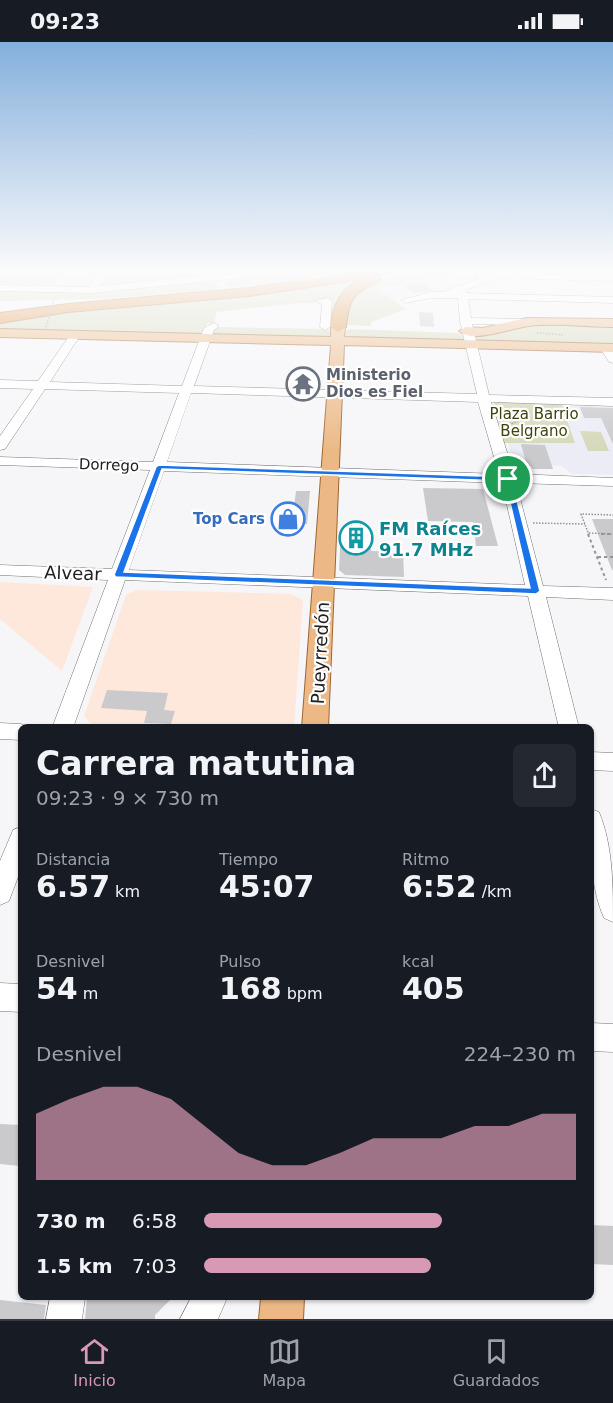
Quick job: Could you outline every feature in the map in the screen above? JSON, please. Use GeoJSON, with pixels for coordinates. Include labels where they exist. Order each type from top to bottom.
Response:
{"type":"FeatureCollection","features":[{"type":"Feature","properties":{"kind":"main road"},"geometry":{"type":"LineString","coordinates":[[210,332],[233,332]]}},
{"type":"Feature","properties":{"kind":"main road"},"geometry":{"type":"LineString","coordinates":[[0,333],[233,332]]}},
{"type":"Feature","properties":{"kind":"main road","name":"Pueyrredón"},"geometry":{"type":"LineString","coordinates":[[315,724],[336,395],[323,332]]}},
{"type":"Feature","properties":{"kind":"main road"},"geometry":{"type":"LineString","coordinates":[[438,332],[485,332]]}},
{"type":"Feature","properties":{"kind":"main road"},"geometry":{"type":"LineString","coordinates":[[467,332],[611,352]]}},
{"type":"Feature","properties":{"kind":"main road"},"geometry":{"type":"LineString","coordinates":[[281,1319],[283,1300]]}},
{"type":"Feature","properties":{"kind":"street"},"geometry":{"type":"LineString","coordinates":[[63,724],[210,332]]}},
{"type":"Feature","properties":{"kind":"street"},"geometry":{"type":"LineString","coordinates":[[467,332],[492,431],[508,479],[568,724]]}},
{"type":"Feature","properties":{"kind":"street"},"geometry":{"type":"LineString","coordinates":[[0,446],[76,334]]}},
{"type":"Feature","properties":{"kind":"street"},"geometry":{"type":"LineString","coordinates":[[0,384],[613,402]]}},
{"type":"Feature","properties":{"kind":"street","name":"Dorrego"},"geometry":{"type":"LineString","coordinates":[[0,461],[613,482]]}},
{"type":"Feature","properties":{"kind":"street","name":"Alvear"},"geometry":{"type":"LineString","coordinates":[[0,570],[612,594]]}},
{"type":"Feature","properties":{"kind":"street"},"geometry":{"type":"LineString","coordinates":[[0,731],[18,732]]}},
{"type":"Feature","properties":{"kind":"street"},"geometry":{"type":"LineString","coordinates":[[594,761],[613,762]]}},
{"type":"Feature","properties":{"kind":"street"},"geometry":{"type":"LineString","coordinates":[[594,831],[613,910]]}},
{"type":"Feature","properties":{"kind":"street"},"geometry":{"type":"LineString","coordinates":[[0,893],[18,845]]}},
{"type":"Feature","properties":{"kind":"street"},"geometry":{"type":"LineString","coordinates":[[0,997],[18,998]]}},
{"type":"Feature","properties":{"kind":"street"},"geometry":{"type":"LineString","coordinates":[[594,1037],[613,1038]]}},
{"type":"Feature","properties":{"kind":"street"},"geometry":{"type":"LineString","coordinates":[[64,1319],[68,1300]]}},
{"type":"Feature","properties":{"kind":"street"},"geometry":{"type":"LineString","coordinates":[[198,1319],[209,1300]]}},
{"type":"Feature","properties":{"kind":"path"},"geometry":{"type":"LineString","coordinates":[[492,431],[518,421],[531,409],[559,400]]}},
{"type":"Feature","properties":{"kind":"path"},"geometry":{"type":"LineString","coordinates":[[612,594],[581,514],[613,515]]}},
{"type":"Feature","properties":{"kind":"path"},"geometry":{"type":"LineString","coordinates":[[519,522],[585,524]]}},
{"type":"Feature","properties":{"kind":"path"},"geometry":{"type":"LineString","coordinates":[[588,533],[613,534]]}},
{"type":"Feature","properties":{"kind":"path"},"geometry":{"type":"LineString","coordinates":[[598,557],[613,557]]}},
{"type":"Feature","properties":{"kind":"shaded area"},"geometry":{"type":"Polygon","coordinates":[[[561,405],[613,406],[613,475],[572,474],[562,466],[552,465],[553,469],[514,468],[508,443],[575,442],[561,405]]]}},
{"type":"Feature","properties":{"kind":"shaded area"},"geometry":{"type":"Polygon","coordinates":[[[0,582],[93,587],[62,671],[0,619],[0,582]]]}},
{"type":"Feature","properties":{"kind":"shaded area"},"geometry":{"type":"Polygon","coordinates":[[[137,590],[290,594],[303,600],[294,724],[90,724],[84,716],[126,595],[137,590]]]}},
{"type":"Feature","properties":{"kind":"green space"},"geometry":{"type":"Polygon","coordinates":[[[30,332],[202,332],[200,335],[30,332]]]}},
{"type":"Feature","properties":{"kind":"green space"},"geometry":{"type":"Polygon","coordinates":[[[212,332],[332,332],[330,338],[211,334],[212,332]]]}},
{"type":"Feature","properties":{"kind":"green space"},"geometry":{"type":"Polygon","coordinates":[[[344,332],[419,332],[457,333],[462,335],[464,340],[344,338],[344,332]]]}},
{"type":"Feature","properties":{"kind":"green space"},"geometry":{"type":"Polygon","coordinates":[[[491,332],[613,332],[613,346],[475,342],[473,335],[491,332]]]}},
{"type":"Feature","properties":{"kind":"green space","name":"Plaza Barrio Belgrano"},"geometry":{"type":"Polygon","coordinates":[[[496,401],[561,402],[575,443],[501,443],[492,406],[496,401]]]}},
{"type":"Feature","properties":{"kind":"green space"},"geometry":{"type":"Polygon","coordinates":[[[580,431],[601,432],[609,451],[588,451],[580,431]]]}},
{"type":"Feature","properties":{"kind":"building"},"geometry":{"type":"Polygon","coordinates":[[[580,407],[613,408],[613,444],[601,418],[584,418],[580,407]]]}},
{"type":"Feature","properties":{"kind":"building"},"geometry":{"type":"Polygon","coordinates":[[[521,444],[545,445],[553,469],[532,469],[531,466],[527,466],[521,444]]]}},
{"type":"Feature","properties":{"kind":"building"},"geometry":{"type":"Polygon","coordinates":[[[423,488],[483,489],[498,546],[476,546],[473,522],[428,521],[423,488]]]}},
{"type":"Feature","properties":{"kind":"building"},"geometry":{"type":"Polygon","coordinates":[[[296,491],[310,491],[307,524],[292,523],[296,491]]]}},
{"type":"Feature","properties":{"kind":"building"},"geometry":{"type":"Polygon","coordinates":[[[592,519],[613,519],[613,570],[612,570],[592,519]]]}},
{"type":"Feature","properties":{"kind":"building"},"geometry":{"type":"Polygon","coordinates":[[[341,528],[371,530],[371,551],[403,552],[404,577],[345,575],[339,570],[341,528]]]}},
{"type":"Feature","properties":{"kind":"building"},"geometry":{"type":"Polygon","coordinates":[[[107,690],[168,693],[164,710],[175,711],[171,724],[144,723],[147,711],[101,708],[107,690]]]}},
{"type":"Feature","properties":{"kind":"building"},"geometry":{"type":"Polygon","coordinates":[[[0,1124],[18,1125],[18,1166],[0,1164],[0,1124]]]}},
{"type":"Feature","properties":{"kind":"building"},"geometry":{"type":"Polygon","coordinates":[[[594,1225],[613,1226],[613,1265],[594,1264],[594,1225]]]}},
{"type":"Feature","properties":{"kind":"building"},"geometry":{"type":"Polygon","coordinates":[[[0,1300],[46,1305],[44,1319],[0,1319],[0,1300]]]}},
{"type":"Feature","properties":{"kind":"building"},"geometry":{"type":"Polygon","coordinates":[[[87,1300],[170,1300],[155,1315],[155,1319],[85,1319],[87,1300]]]}},
{"type":"Feature","properties":{"kind":"place","name":"Ministerio Dios es Fiel"},"geometry":{"type":"Point","coordinates":[303,384]}},
{"type":"Feature","properties":{"kind":"place","name":"Top Cars"},"geometry":{"type":"Point","coordinates":[288,519]}},
{"type":"Feature","properties":{"kind":"place","name":"FM Raíces 91.7 MHz"},"geometry":{"type":"Point","coordinates":[356,538]}},
{"type":"Feature","properties":{"kind":"route"},"geometry":{"type":"LineString","coordinates":[[159,467],[508,479],[536,591],[119,575],[159,467]]}}]}
